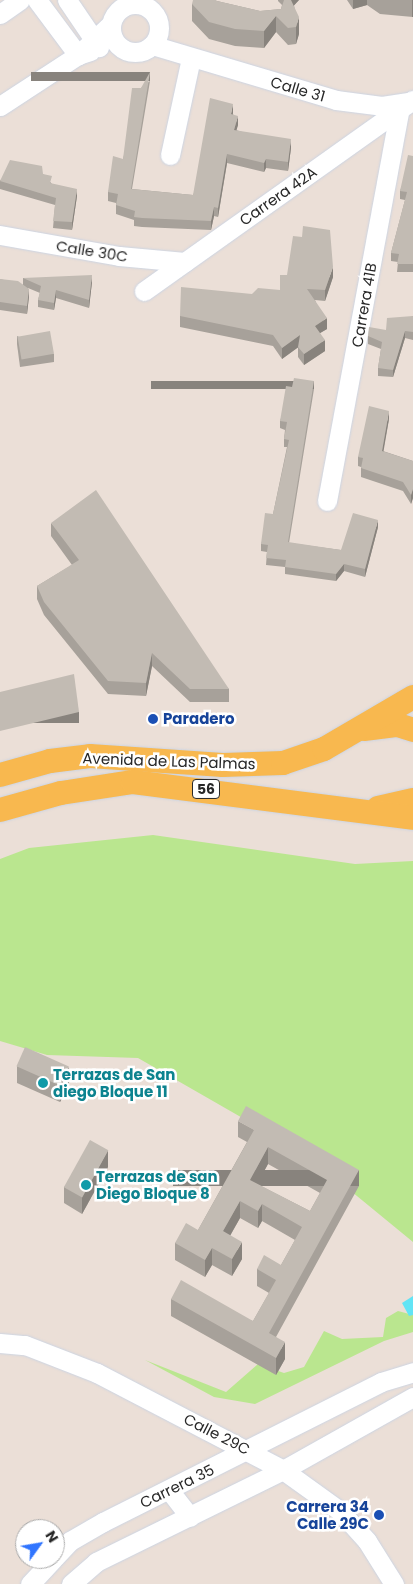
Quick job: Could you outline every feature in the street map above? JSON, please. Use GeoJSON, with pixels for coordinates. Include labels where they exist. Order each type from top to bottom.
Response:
{"type":"FeatureCollection","features":[{"type":"Feature","properties":{"kind":"main road","name":"Avenida de Las Palmas"},"geometry":{"type":"LineString","coordinates":[[0,775],[50,761],[90,756],[223,765],[283,763],[324,749],[413,697]]}},
{"type":"Feature","properties":{"kind":"main road"},"geometry":{"type":"LineString","coordinates":[[354,731],[379,725],[413,730]]}},
{"type":"Feature","properties":{"kind":"main road","name":"Avenida de Las Palmas"},"geometry":{"type":"LineString","coordinates":[[0,810],[61,793],[133,782],[364,810],[413,818]]}},
{"type":"Feature","properties":{"kind":"main road"},"geometry":{"type":"LineString","coordinates":[[364,810],[413,800]]}},
{"type":"Feature","properties":{"kind":"street"},"geometry":{"type":"LineString","coordinates":[[0,14],[20,0]]}},
{"type":"Feature","properties":{"kind":"street"},"geometry":{"type":"LineString","coordinates":[[37,0],[78,55]]}},
{"type":"Feature","properties":{"kind":"street"},"geometry":{"type":"LineString","coordinates":[[0,106],[105,38],[120,9],[139,2],[154,13],[155,38],[132,52],[105,38],[67,0]]}},
{"type":"Feature","properties":{"kind":"street","name":"Calle 31"},"geometry":{"type":"LineString","coordinates":[[155,38],[189,58],[336,100],[382,106],[408,103]]}},
{"type":"Feature","properties":{"kind":"street"},"geometry":{"type":"LineString","coordinates":[[170,155],[189,58]]}},
{"type":"Feature","properties":{"kind":"street","name":"Carrera 42A"},"geometry":{"type":"LineString","coordinates":[[144,291],[408,103]]}},
{"type":"Feature","properties":{"kind":"street","name":"Carrera 41B"},"geometry":{"type":"LineString","coordinates":[[327,501],[408,103]]}},
{"type":"Feature","properties":{"kind":"street","name":"Calle 30C"},"geometry":{"type":"LineString","coordinates":[[0,235],[185,262]]}},
{"type":"Feature","properties":{"kind":"street","name":"Calle 29C"},"geometry":{"type":"LineString","coordinates":[[0,1343],[25,1345],[96,1373],[251,1451],[283,1470],[340,1510],[367,1541],[394,1584]]}},
{"type":"Feature","properties":{"kind":"street","name":"Carrera 35"},"geometry":{"type":"LineString","coordinates":[[65,1546],[70,1541],[103,1522],[251,1451],[381,1382],[413,1372]]}},
{"type":"Feature","properties":{"kind":"street"},"geometry":{"type":"LineString","coordinates":[[71,1584],[96,1562],[283,1470],[413,1397]]}},
{"type":"Feature","properties":{"kind":"street"},"geometry":{"type":"LineString","coordinates":[[169,1490],[190,1517]]}},
{"type":"Feature","properties":{"kind":"street","name":"Carrera 35"},"geometry":{"type":"LineString","coordinates":[[30,1584],[44,1569]]}},
{"type":"Feature","properties":{"kind":"green space"},"geometry":{"type":"Polygon","coordinates":[[[153,835],[355,864],[413,861],[413,1242],[307,1155],[138,1058],[47,1055],[0,1041],[0,859],[29,848],[153,835]]]}},
{"type":"Feature","properties":{"kind":"green space"},"geometry":{"type":"Polygon","coordinates":[[[398,1311],[413,1315],[413,1332],[384,1341],[255,1404],[214,1397],[145,1360],[226,1392],[258,1364],[284,1373],[304,1367],[324,1331],[342,1339],[383,1337],[386,1318],[398,1311]]]}},
{"type":"Feature","properties":{"kind":"water"},"geometry":{"type":"Polygon","coordinates":[[[413,1296],[413,1315],[409,1316],[402,1303],[413,1296]]]}},
{"type":"Feature","properties":{"kind":"building"},"geometry":{"type":"Polygon","coordinates":[[[193,0],[216,0],[260,11],[281,9],[284,0],[291,0],[299,17],[296,27],[288,28],[276,16],[264,31],[235,29],[209,22],[192,4],[193,0]]]}},
{"type":"Feature","properties":{"kind":"building"},"geometry":{"type":"Polygon","coordinates":[[[150,72],[131,189],[193,195],[210,98],[233,104],[231,114],[238,116],[234,130],[291,139],[288,162],[266,159],[264,163],[227,154],[218,208],[214,207],[211,221],[134,217],[135,211],[116,205],[118,194],[108,192],[113,156],[123,159],[132,88],[141,88],[150,72]]]}},
{"type":"Feature","properties":{"kind":"building"},"geometry":{"type":"Polygon","coordinates":[[[408,155],[413,156],[413,264],[397,264],[399,254],[391,253],[407,192],[400,191],[408,155]]]}},
{"type":"Feature","properties":{"kind":"building"},"geometry":{"type":"Polygon","coordinates":[[[10,160],[42,166],[43,174],[52,176],[50,183],[77,189],[72,222],[53,221],[56,198],[0,181],[10,160]]]}},
{"type":"Feature","properties":{"kind":"building"},"geometry":{"type":"Polygon","coordinates":[[[303,226],[330,230],[333,267],[325,290],[307,289],[327,318],[315,326],[325,340],[304,354],[298,347],[300,335],[282,348],[273,335],[180,316],[181,287],[252,294],[258,288],[280,290],[280,275],[287,275],[293,236],[302,237],[303,226]]]}},
{"type":"Feature","properties":{"kind":"building"},"geometry":{"type":"Polygon","coordinates":[[[92,275],[89,300],[56,290],[54,303],[38,300],[41,286],[23,278],[92,275]]]}},
{"type":"Feature","properties":{"kind":"building"},"geometry":{"type":"Polygon","coordinates":[[[0,279],[18,281],[29,289],[27,306],[0,302],[0,279]]]}},
{"type":"Feature","properties":{"kind":"building"},"geometry":{"type":"Polygon","coordinates":[[[413,316],[413,332],[405,331],[393,370],[378,368],[382,342],[368,336],[369,327],[386,330],[387,318],[413,316]]]}},
{"type":"Feature","properties":{"kind":"building"},"geometry":{"type":"Polygon","coordinates":[[[50,331],[54,354],[21,359],[18,337],[50,331]]]}},
{"type":"Feature","properties":{"kind":"building"},"geometry":{"type":"Polygon","coordinates":[[[294,378],[314,381],[288,542],[341,550],[353,513],[378,520],[365,569],[344,564],[336,574],[285,567],[286,560],[266,558],[268,545],[261,544],[265,513],[273,514],[289,440],[284,439],[287,422],[280,421],[286,386],[292,387],[294,378]]]}},
{"type":"Feature","properties":{"kind":"building"},"geometry":{"type":"Polygon","coordinates":[[[369,406],[389,411],[382,451],[413,461],[413,489],[411,495],[403,482],[361,468],[363,458],[358,457],[369,406]]]}},
{"type":"Feature","properties":{"kind":"building"},"geometry":{"type":"Polygon","coordinates":[[[96,490],[229,689],[190,689],[152,653],[146,683],[108,681],[44,602],[37,586],[79,560],[51,523],[96,490]]]}},
{"type":"Feature","properties":{"kind":"building"},"geometry":{"type":"Polygon","coordinates":[[[74,674],[79,712],[0,731],[0,692],[74,674]]]}},
{"type":"Feature","properties":{"kind":"building"},"geometry":{"type":"Polygon","coordinates":[[[25,1047],[69,1067],[60,1086],[16,1066],[25,1047]]]}},
{"type":"Feature","properties":{"kind":"building"},"geometry":{"type":"Polygon","coordinates":[[[246,1106],[359,1170],[269,1333],[285,1342],[276,1358],[171,1299],[181,1280],[253,1321],[276,1280],[257,1269],[264,1255],[281,1265],[302,1227],[262,1204],[258,1211],[240,1201],[223,1231],[242,1242],[232,1259],[212,1248],[205,1260],[175,1243],[186,1223],[198,1230],[254,1130],[238,1121],[246,1106]],[[268,1147],[250,1180],[310,1211],[327,1180],[268,1147]]]}},
{"type":"Feature","properties":{"kind":"building"},"geometry":{"type":"Polygon","coordinates":[[[90,1140],[108,1150],[82,1197],[64,1187],[90,1140]]]}},
{"type":"Feature","properties":{"kind":"place","name":"Paradero"},"geometry":{"type":"Point","coordinates":[153,719]}},
{"type":"Feature","properties":{"kind":"place","name":"Terrazas de San diego Bloque 11"},"geometry":{"type":"Point","coordinates":[43,1083]}},
{"type":"Feature","properties":{"kind":"place","name":"Terrazas de san Diego Bloque 8"},"geometry":{"type":"Point","coordinates":[86,1185]}},
{"type":"Feature","properties":{"kind":"place","name":"Carrera 34 Calle 29C"},"geometry":{"type":"Point","coordinates":[379,1515]}}]}
